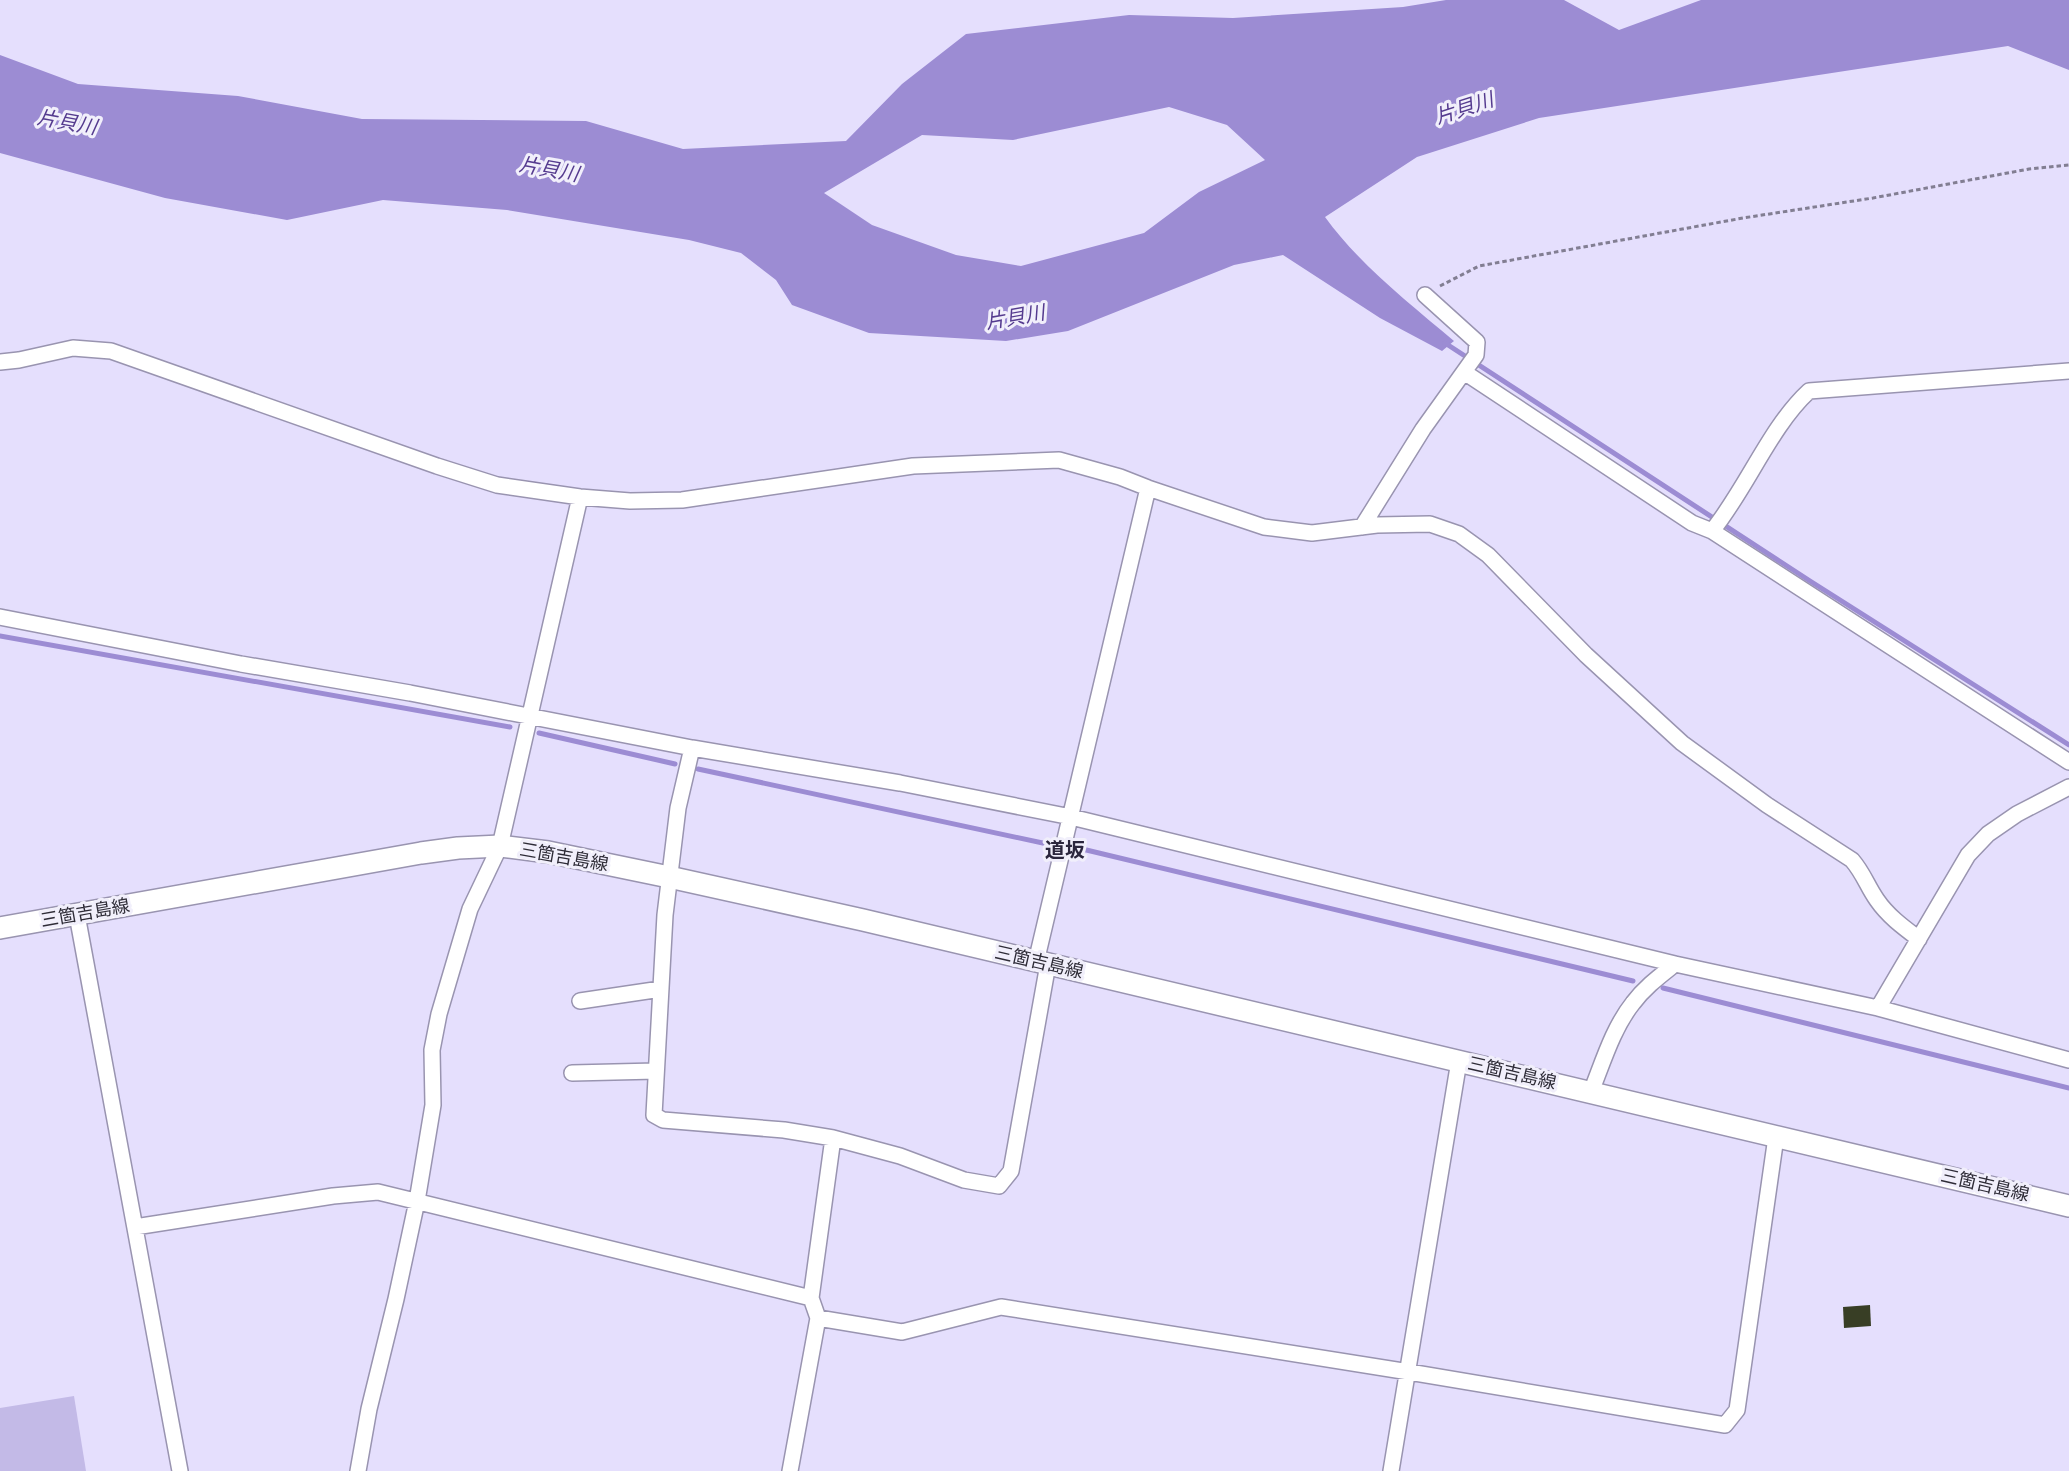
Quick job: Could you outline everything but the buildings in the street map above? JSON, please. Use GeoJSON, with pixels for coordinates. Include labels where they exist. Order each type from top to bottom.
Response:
{"type":"FeatureCollection","features":[{"type":"Feature","properties":{"kind":"main road","name":"三箇吉島線"},"geometry":{"type":"LineString","coordinates":[[0,928],[421,853],[500,846],[548,852],[863,920],[2069,1206]]}},
{"type":"Feature","properties":{"kind":"street"},"geometry":{"type":"LineString","coordinates":[[1362,527],[1423,429],[1476,355],[1478,342],[1425,295]]}},
{"type":"Feature","properties":{"kind":"street"},"geometry":{"type":"LineString","coordinates":[[0,362],[74,348],[111,351],[497,485],[580,497],[630,501],[682,500],[913,466],[1059,459],[1120,477],[1264,527],[1312,533],[1362,527],[1430,524],[1460,534],[1488,555],[1586,655],[1682,743],[1767,805],[1852,860],[1863,872],[1875,897],[1888,915],[1919,939]]}},
{"type":"Feature","properties":{"kind":"street"},"geometry":{"type":"LineString","coordinates":[[1464,371],[1692,523],[1713,531],[2069,762]]}},
{"type":"Feature","properties":{"kind":"street"},"geometry":{"type":"LineString","coordinates":[[1713,531],[1728,512],[1793,406],[1809,391],[2069,371]]}},
{"type":"Feature","properties":{"kind":"street"},"geometry":{"type":"LineString","coordinates":[[692,748],[678,808],[669,877],[654,1115],[663,1120],[784,1130],[834,1138],[900,1156],[964,1180],[999,1186],[1011,1170],[1042,963],[1061,857],[1148,488]]}},
{"type":"Feature","properties":{"kind":"street"},"geometry":{"type":"LineString","coordinates":[[358,1471],[369,1409],[417,1201],[433,1105],[432,1050],[439,1014],[470,909],[500,846],[580,497]]}},
{"type":"Feature","properties":{"kind":"street"},"geometry":{"type":"LineString","coordinates":[[0,617],[692,748],[900,783],[1071,817],[1675,964],[1878,1008],[2069,1060]]}},
{"type":"Feature","properties":{"kind":"street"},"geometry":{"type":"LineString","coordinates":[[1878,1008],[1968,855],[1988,834],[2017,814],[2069,787]]}},
{"type":"Feature","properties":{"kind":"street"},"geometry":{"type":"LineString","coordinates":[[77,915],[180,1471]]}},
{"type":"Feature","properties":{"kind":"street"},"geometry":{"type":"LineString","coordinates":[[1591,1092],[1616,1031],[1633,1003],[1654,980],[1675,964]]}},
{"type":"Feature","properties":{"kind":"street"},"geometry":{"type":"LineString","coordinates":[[580,1001],[661,989]]}},
{"type":"Feature","properties":{"kind":"street"},"geometry":{"type":"LineString","coordinates":[[1391,1471],[1459,1061]]}},
{"type":"Feature","properties":{"kind":"street"},"geometry":{"type":"LineString","coordinates":[[572,1073],[656,1071]]}},
{"type":"Feature","properties":{"kind":"street"},"geometry":{"type":"LineString","coordinates":[[818,1318],[902,1332],[1001,1307],[1725,1425],[1737,1410],[1776,1137]]}},
{"type":"Feature","properties":{"kind":"street"},"geometry":{"type":"LineString","coordinates":[[790,1471],[818,1318],[811,1298],[834,1138]]}},
{"type":"Feature","properties":{"kind":"street"},"geometry":{"type":"LineString","coordinates":[[135,1227],[333,1196],[378,1192],[811,1298]]}},
{"type":"Feature","properties":{"kind":"path"},"geometry":{"type":"LineString","coordinates":[[1425,295],[1479,266],[2029,169],[2069,165]]}},
{"type":"Feature","properties":{"kind":"shaded area"},"geometry":{"type":"Polygon","coordinates":[[[74,1396],[86,1471],[0,1471],[0,1408],[74,1396]]]}},
{"type":"Feature","properties":{"kind":"water","name":"片貝川"},"geometry":{"type":"Polygon","coordinates":[[[1446,0],[1564,0],[1619,30],[1701,0],[2069,0],[2069,70],[2008,46],[1539,118],[1417,157],[1325,217],[1369,267],[1454,341],[1442,351],[1380,318],[1283,255],[1234,265],[1068,331],[1006,341],[869,333],[792,305],[776,280],[741,253],[689,240],[507,210],[383,200],[287,220],[165,198],[0,153],[0,55],[78,84],[238,96],[362,119],[586,121],[683,149],[846,141],[902,84],[966,34],[1129,15],[1233,18],[1403,7],[1446,0]],[[1169,107],[1013,140],[922,135],[824,193],[872,225],[956,255],[1021,266],[1144,233],[1199,192],[1265,160],[1227,125],[1169,107]]]}},
{"type":"Feature","properties":{"kind":"waterway"},"geometry":{"type":"LineString","coordinates":[[1445,343],[1810,581],[2069,745]]}},
{"type":"Feature","properties":{"kind":"waterway"},"geometry":{"type":"LineString","coordinates":[[0,636],[510,727]]}},
{"type":"Feature","properties":{"kind":"waterway"},"geometry":{"type":"LineString","coordinates":[[539,733],[675,764]]}},
{"type":"Feature","properties":{"kind":"waterway"},"geometry":{"type":"LineString","coordinates":[[698,769],[1052,845]]}},
{"type":"Feature","properties":{"kind":"waterway"},"geometry":{"type":"LineString","coordinates":[[1078,848],[1633,981]]}},
{"type":"Feature","properties":{"kind":"waterway"},"geometry":{"type":"LineString","coordinates":[[1663,988],[2069,1088]]}},
{"type":"Feature","properties":{"kind":"district","name":"道坂"},"geometry":{"type":"Point","coordinates":[1065,850]}}]}
